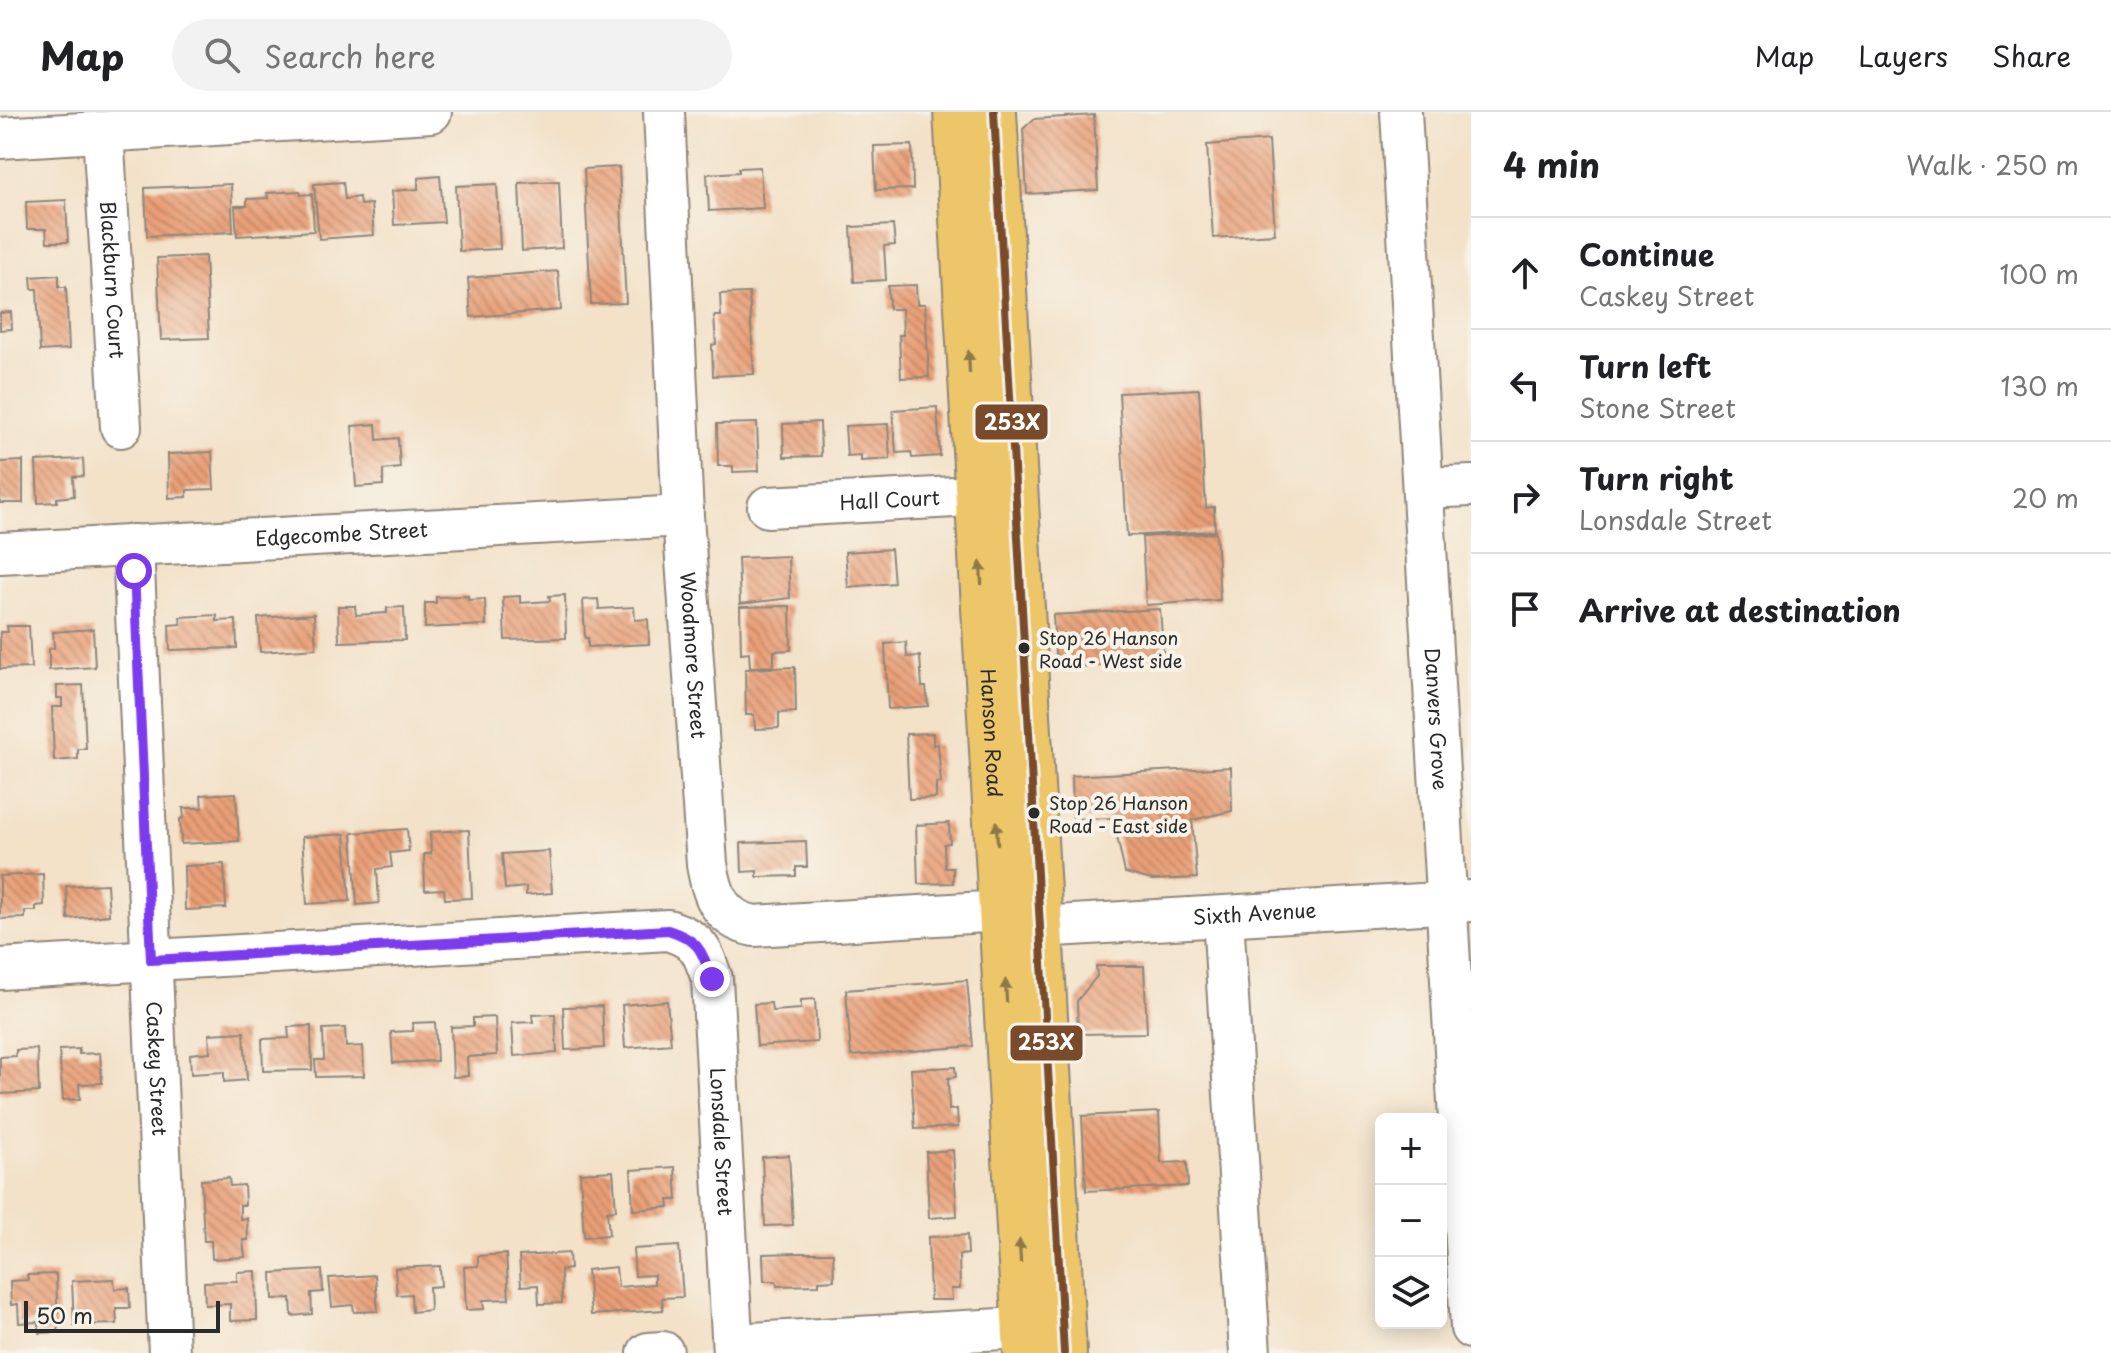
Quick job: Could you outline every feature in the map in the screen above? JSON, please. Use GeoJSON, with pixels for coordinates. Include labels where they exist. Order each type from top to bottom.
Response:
{"type":"FeatureCollection","features":[{"type":"Feature","properties":{"kind":"main road","name":"Hanson Road"},"geometry":{"type":"LineString","coordinates":[[956,112],[995,494],[1044,1340]]}},
{"type":"Feature","properties":{"kind":"main road","name":"Hanson Road"},"geometry":{"type":"LineString","coordinates":[[994,112],[995,494]]}},
{"type":"Feature","properties":{"kind":"street"},"geometry":{"type":"LineString","coordinates":[[0,138],[431,112]]}},
{"type":"Feature","properties":{"kind":"street","name":"Woodmore Street"},"geometry":{"type":"LineString","coordinates":[[664,112],[683,516],[710,884],[724,912],[754,926],[1020,919]]}},
{"type":"Feature","properties":{"kind":"street","name":"Danvers Grove"},"geometry":{"type":"LineString","coordinates":[[1401,112],[1423,488],[1459,902],[1471,1328]]}},
{"type":"Feature","properties":{"kind":"street","name":"Blackburn Court"},"geometry":{"type":"LineString","coordinates":[[103,132],[121,427]]}},
{"type":"Feature","properties":{"kind":"street"},"geometry":{"type":"LineString","coordinates":[[1423,488],[1471,486]]}},
{"type":"Feature","properties":{"kind":"street","name":"Hall Court"},"geometry":{"type":"LineString","coordinates":[[768,507],[995,494]]}},
{"type":"Feature","properties":{"kind":"street","name":"Edgecombe Street"},"geometry":{"type":"LineString","coordinates":[[0,553],[683,516]]}},
{"type":"Feature","properties":{"kind":"street","name":"Caskey Street"},"geometry":{"type":"LineString","coordinates":[[133,545],[169,1353]]}},
{"type":"Feature","properties":{"kind":"street","name":"Sixth Avenue"},"geometry":{"type":"LineString","coordinates":[[1020,919],[1223,917],[1459,902]]}},
{"type":"Feature","properties":{"kind":"street"},"geometry":{"type":"LineString","coordinates":[[1223,917],[1250,1353]]}},
{"type":"Feature","properties":{"kind":"street","name":"Lonsdale Street"},"geometry":{"type":"LineString","coordinates":[[151,960],[668,930],[690,938],[704,954],[712,979],[733,1348]]}},
{"type":"Feature","properties":{"kind":"street"},"geometry":{"type":"LineString","coordinates":[[0,969],[151,960]]}},
{"type":"Feature","properties":{"kind":"street"},"geometry":{"type":"LineString","coordinates":[[733,1348],[1044,1340]]}},
{"type":"Feature","properties":{"kind":"street"},"geometry":{"type":"LineString","coordinates":[[648,1353],[663,1352]]}},
{"type":"Feature","properties":{"kind":"building"},"geometry":{"type":"Polygon","coordinates":[[[1094,115],[1098,190],[1027,194],[1023,129],[1034,119],[1094,115]]]}},
{"type":"Feature","properties":{"kind":"building"},"geometry":{"type":"Polygon","coordinates":[[[1269,140],[1275,234],[1213,238],[1207,145],[1269,140]]]}},
{"type":"Feature","properties":{"kind":"building"},"geometry":{"type":"Polygon","coordinates":[[[912,145],[913,189],[876,190],[874,146],[912,145]]]}},
{"type":"Feature","properties":{"kind":"building"},"geometry":{"type":"Polygon","coordinates":[[[619,167],[626,303],[591,304],[584,169],[619,167]]]}},
{"type":"Feature","properties":{"kind":"building"},"geometry":{"type":"Polygon","coordinates":[[[760,167],[763,208],[709,211],[707,174],[760,167]]]}},
{"type":"Feature","properties":{"kind":"building"},"geometry":{"type":"Polygon","coordinates":[[[440,176],[444,222],[394,225],[392,191],[418,189],[418,178],[440,176]]]}},
{"type":"Feature","properties":{"kind":"building"},"geometry":{"type":"Polygon","coordinates":[[[559,181],[562,248],[522,251],[519,183],[559,181]]]}},
{"type":"Feature","properties":{"kind":"building"},"geometry":{"type":"Polygon","coordinates":[[[343,182],[345,199],[359,197],[360,205],[371,204],[374,235],[319,239],[314,184],[343,182]]]}},
{"type":"Feature","properties":{"kind":"building"},"geometry":{"type":"Polygon","coordinates":[[[231,184],[233,232],[147,236],[145,188],[231,184]]]}},
{"type":"Feature","properties":{"kind":"building"},"geometry":{"type":"Polygon","coordinates":[[[497,184],[500,249],[459,251],[456,186],[497,184]]]}},
{"type":"Feature","properties":{"kind":"building"},"geometry":{"type":"Polygon","coordinates":[[[300,191],[301,195],[312,194],[314,231],[237,236],[235,206],[247,206],[247,199],[268,198],[267,193],[300,191]]]}},
{"type":"Feature","properties":{"kind":"building"},"geometry":{"type":"Polygon","coordinates":[[[66,200],[68,242],[47,242],[46,229],[27,229],[26,202],[66,200]]]}},
{"type":"Feature","properties":{"kind":"building"},"geometry":{"type":"Polygon","coordinates":[[[893,225],[895,245],[884,246],[886,280],[854,282],[851,227],[893,225]]]}},
{"type":"Feature","properties":{"kind":"building"},"geometry":{"type":"Polygon","coordinates":[[[205,256],[209,338],[161,340],[157,258],[205,256]]]}},
{"type":"Feature","properties":{"kind":"building"},"geometry":{"type":"Polygon","coordinates":[[[558,271],[561,310],[471,317],[468,278],[558,271]]]}},
{"type":"Feature","properties":{"kind":"building"},"geometry":{"type":"Polygon","coordinates":[[[59,275],[59,287],[66,287],[69,349],[40,351],[37,289],[32,289],[31,277],[59,275]]]}},
{"type":"Feature","properties":{"kind":"building"},"geometry":{"type":"Polygon","coordinates":[[[916,285],[917,304],[925,304],[929,377],[901,378],[899,335],[903,335],[902,309],[889,309],[888,286],[916,285]]]}},
{"type":"Feature","properties":{"kind":"building"},"geometry":{"type":"Polygon","coordinates":[[[749,293],[754,374],[713,376],[712,345],[716,344],[714,316],[721,316],[720,294],[749,293]]]}},
{"type":"Feature","properties":{"kind":"building"},"geometry":{"type":"Polygon","coordinates":[[[11,312],[12,329],[0,330],[0,313],[11,312]]]}},
{"type":"Feature","properties":{"kind":"building"},"geometry":{"type":"Polygon","coordinates":[[[1199,389],[1206,508],[1214,507],[1215,531],[1127,536],[1119,393],[1199,389]]]}},
{"type":"Feature","properties":{"kind":"building"},"geometry":{"type":"Polygon","coordinates":[[[937,407],[940,456],[912,458],[911,452],[896,453],[893,410],[937,407]]]}},
{"type":"Feature","properties":{"kind":"building"},"geometry":{"type":"Polygon","coordinates":[[[820,422],[821,456],[784,457],[783,424],[820,422]]]}},
{"type":"Feature","properties":{"kind":"building"},"geometry":{"type":"Polygon","coordinates":[[[757,423],[759,471],[733,472],[733,466],[718,466],[717,424],[757,423]]]}},
{"type":"Feature","properties":{"kind":"building"},"geometry":{"type":"Polygon","coordinates":[[[376,424],[377,440],[398,438],[400,468],[383,470],[383,485],[356,487],[352,426],[376,424]]]}},
{"type":"Feature","properties":{"kind":"building"},"geometry":{"type":"Polygon","coordinates":[[[888,424],[890,459],[861,461],[861,455],[847,456],[845,426],[888,424]]]}},
{"type":"Feature","properties":{"kind":"building"},"geometry":{"type":"Polygon","coordinates":[[[212,452],[214,489],[187,490],[187,497],[169,498],[168,454],[212,452]]]}},
{"type":"Feature","properties":{"kind":"building"},"geometry":{"type":"Polygon","coordinates":[[[83,459],[84,476],[73,477],[74,496],[57,498],[57,502],[38,503],[36,461],[83,459]]]}},
{"type":"Feature","properties":{"kind":"building"},"geometry":{"type":"Polygon","coordinates":[[[23,461],[23,503],[0,503],[0,462],[23,461]]]}},
{"type":"Feature","properties":{"kind":"building"},"geometry":{"type":"Polygon","coordinates":[[[1216,533],[1220,600],[1146,605],[1142,537],[1216,533]]]}},
{"type":"Feature","properties":{"kind":"building"},"geometry":{"type":"Polygon","coordinates":[[[891,549],[894,583],[848,587],[845,552],[891,549]]]}},
{"type":"Feature","properties":{"kind":"building"},"geometry":{"type":"Polygon","coordinates":[[[788,556],[790,598],[740,604],[738,558],[788,556]]]}},
{"type":"Feature","properties":{"kind":"building"},"geometry":{"type":"Polygon","coordinates":[[[565,595],[566,638],[505,640],[503,597],[520,596],[520,603],[550,601],[549,596],[565,595]]]}},
{"type":"Feature","properties":{"kind":"building"},"geometry":{"type":"Polygon","coordinates":[[[468,596],[468,600],[485,599],[486,625],[425,628],[425,603],[436,603],[436,597],[468,596]]]}},
{"type":"Feature","properties":{"kind":"building"},"geometry":{"type":"Polygon","coordinates":[[[598,599],[599,609],[634,607],[635,620],[648,619],[649,644],[588,647],[583,600],[598,599]]]}},
{"type":"Feature","properties":{"kind":"building"},"geometry":{"type":"Polygon","coordinates":[[[338,606],[355,606],[356,615],[387,613],[387,608],[404,607],[405,640],[339,642],[338,606]]]}},
{"type":"Feature","properties":{"kind":"building"},"geometry":{"type":"Polygon","coordinates":[[[790,606],[791,650],[774,651],[774,666],[750,667],[749,652],[741,653],[740,607],[790,606]]]}},
{"type":"Feature","properties":{"kind":"building"},"geometry":{"type":"Polygon","coordinates":[[[1160,609],[1164,661],[1056,668],[1053,615],[1160,609]]]}},
{"type":"Feature","properties":{"kind":"building"},"geometry":{"type":"Polygon","coordinates":[[[314,614],[316,648],[260,652],[258,618],[314,614]]]}},
{"type":"Feature","properties":{"kind":"building"},"geometry":{"type":"Polygon","coordinates":[[[217,615],[217,621],[236,620],[237,648],[170,650],[169,625],[181,624],[180,617],[217,615]]]}},
{"type":"Feature","properties":{"kind":"building"},"geometry":{"type":"Polygon","coordinates":[[[7,626],[29,626],[31,668],[0,669],[0,632],[8,632],[7,626]]]}},
{"type":"Feature","properties":{"kind":"building"},"geometry":{"type":"Polygon","coordinates":[[[93,629],[95,667],[49,670],[49,649],[54,648],[53,632],[93,629]]]}},
{"type":"Feature","properties":{"kind":"building"},"geometry":{"type":"Polygon","coordinates":[[[906,642],[907,657],[920,656],[922,687],[926,687],[928,706],[888,709],[885,644],[906,642]]]}},
{"type":"Feature","properties":{"kind":"building"},"geometry":{"type":"Polygon","coordinates":[[[795,667],[796,712],[779,713],[779,728],[755,729],[754,715],[746,715],[745,669],[795,667]]]}},
{"type":"Feature","properties":{"kind":"building"},"geometry":{"type":"Polygon","coordinates":[[[83,685],[86,749],[78,749],[78,759],[54,761],[52,707],[62,707],[62,698],[57,698],[57,686],[83,685]]]}},
{"type":"Feature","properties":{"kind":"building"},"geometry":{"type":"Polygon","coordinates":[[[933,733],[933,745],[938,744],[941,783],[936,783],[936,798],[909,799],[906,734],[933,733]]]}},
{"type":"Feature","properties":{"kind":"building"},"geometry":{"type":"Polygon","coordinates":[[[1231,767],[1232,811],[1192,820],[1197,878],[1152,880],[1125,873],[1113,818],[1073,819],[1072,776],[1231,767]]]}},
{"type":"Feature","properties":{"kind":"building"},"geometry":{"type":"Polygon","coordinates":[[[236,793],[239,841],[181,844],[183,808],[202,808],[201,795],[236,793]]]}},
{"type":"Feature","properties":{"kind":"building"},"geometry":{"type":"Polygon","coordinates":[[[949,823],[950,843],[944,844],[945,868],[953,868],[953,883],[918,884],[916,825],[949,823]]]}},
{"type":"Feature","properties":{"kind":"building"},"geometry":{"type":"Polygon","coordinates":[[[407,829],[409,851],[390,853],[392,867],[377,869],[379,903],[357,905],[352,833],[407,829]]]}},
{"type":"Feature","properties":{"kind":"building"},"geometry":{"type":"Polygon","coordinates":[[[469,830],[472,898],[445,899],[444,889],[425,890],[424,854],[431,854],[430,832],[469,830]]]}},
{"type":"Feature","properties":{"kind":"building"},"geometry":{"type":"Polygon","coordinates":[[[345,834],[350,901],[307,904],[302,837],[345,834]]]}},
{"type":"Feature","properties":{"kind":"building"},"geometry":{"type":"Polygon","coordinates":[[[806,841],[807,867],[796,867],[796,876],[757,877],[757,871],[742,872],[741,843],[806,841]]]}},
{"type":"Feature","properties":{"kind":"building"},"geometry":{"type":"Polygon","coordinates":[[[549,851],[552,893],[526,895],[526,887],[505,889],[502,854],[549,851]]]}},
{"type":"Feature","properties":{"kind":"building"},"geometry":{"type":"Polygon","coordinates":[[[224,864],[226,908],[185,910],[184,866],[224,864]]]}},
{"type":"Feature","properties":{"kind":"building"},"geometry":{"type":"Polygon","coordinates":[[[43,874],[44,905],[36,906],[36,911],[25,911],[25,918],[0,919],[0,876],[43,874]]]}},
{"type":"Feature","properties":{"kind":"building"},"geometry":{"type":"Polygon","coordinates":[[[107,884],[109,915],[68,919],[66,886],[107,884]]]}},
{"type":"Feature","properties":{"kind":"building"},"geometry":{"type":"Polygon","coordinates":[[[1096,966],[1144,966],[1147,1033],[1078,1034],[1077,1001],[1097,976],[1096,966]]]}},
{"type":"Feature","properties":{"kind":"building"},"geometry":{"type":"Polygon","coordinates":[[[967,980],[973,1046],[851,1056],[846,990],[967,980]]]}},
{"type":"Feature","properties":{"kind":"building"},"geometry":{"type":"Polygon","coordinates":[[[815,999],[817,1042],[757,1046],[754,1004],[771,1003],[772,1011],[801,1009],[801,1000],[815,999]]]}},
{"type":"Feature","properties":{"kind":"building"},"geometry":{"type":"Polygon","coordinates":[[[667,1001],[671,1044],[625,1048],[622,1005],[667,1001]]]}},
{"type":"Feature","properties":{"kind":"building"},"geometry":{"type":"Polygon","coordinates":[[[602,1006],[604,1048],[565,1050],[563,1007],[602,1006]]]}},
{"type":"Feature","properties":{"kind":"building"},"geometry":{"type":"Polygon","coordinates":[[[555,1014],[557,1053],[514,1056],[512,1023],[533,1022],[532,1015],[555,1014]]]}},
{"type":"Feature","properties":{"kind":"building"},"geometry":{"type":"Polygon","coordinates":[[[495,1017],[497,1055],[467,1057],[468,1076],[453,1077],[451,1027],[473,1026],[473,1018],[495,1017]]]}},
{"type":"Feature","properties":{"kind":"building"},"geometry":{"type":"Polygon","coordinates":[[[435,1022],[437,1061],[393,1063],[391,1032],[413,1031],[413,1023],[435,1022]]]}},
{"type":"Feature","properties":{"kind":"building"},"geometry":{"type":"Polygon","coordinates":[[[311,1026],[312,1070],[263,1071],[262,1039],[289,1038],[288,1027],[311,1026]]]}},
{"type":"Feature","properties":{"kind":"building"},"geometry":{"type":"Polygon","coordinates":[[[345,1028],[346,1047],[363,1046],[364,1076],[316,1077],[315,1060],[324,1060],[323,1029],[345,1028]]]}},
{"type":"Feature","properties":{"kind":"building"},"geometry":{"type":"Polygon","coordinates":[[[244,1032],[247,1080],[224,1082],[224,1072],[191,1074],[190,1054],[210,1052],[209,1034],[244,1032]]]}},
{"type":"Feature","properties":{"kind":"building"},"geometry":{"type":"Polygon","coordinates":[[[37,1049],[39,1092],[0,1094],[0,1057],[16,1056],[16,1050],[37,1049]]]}},
{"type":"Feature","properties":{"kind":"building"},"geometry":{"type":"Polygon","coordinates":[[[79,1049],[79,1054],[100,1053],[102,1083],[79,1084],[80,1099],[63,1100],[59,1050],[79,1049]]]}},
{"type":"Feature","properties":{"kind":"building"},"geometry":{"type":"Polygon","coordinates":[[[955,1067],[956,1077],[948,1078],[949,1110],[957,1109],[958,1127],[915,1129],[911,1069],[955,1067]]]}},
{"type":"Feature","properties":{"kind":"building"},"geometry":{"type":"Polygon","coordinates":[[[1159,1112],[1161,1163],[1187,1162],[1188,1186],[1086,1191],[1082,1116],[1159,1112]]]}},
{"type":"Feature","properties":{"kind":"building"},"geometry":{"type":"Polygon","coordinates":[[[953,1150],[957,1216],[929,1218],[926,1152],[953,1150]]]}},
{"type":"Feature","properties":{"kind":"building"},"geometry":{"type":"Polygon","coordinates":[[[789,1155],[793,1225],[765,1226],[762,1157],[789,1155]]]}},
{"type":"Feature","properties":{"kind":"building"},"geometry":{"type":"Polygon","coordinates":[[[675,1167],[677,1200],[668,1200],[669,1207],[633,1210],[631,1170],[675,1167]]]}},
{"type":"Feature","properties":{"kind":"building"},"geometry":{"type":"Polygon","coordinates":[[[613,1171],[616,1210],[607,1211],[609,1235],[584,1237],[580,1173],[613,1171]]]}},
{"type":"Feature","properties":{"kind":"building"},"geometry":{"type":"Polygon","coordinates":[[[229,1178],[230,1186],[244,1185],[245,1205],[240,1205],[240,1219],[247,1218],[248,1240],[243,1240],[245,1257],[212,1259],[211,1241],[204,1241],[201,1180],[229,1178]]]}},
{"type":"Feature","properties":{"kind":"building"},"geometry":{"type":"Polygon","coordinates":[[[967,1235],[968,1254],[959,1255],[960,1289],[951,1289],[952,1300],[930,1300],[928,1237],[967,1235]]]}},
{"type":"Feature","properties":{"kind":"building"},"geometry":{"type":"Polygon","coordinates":[[[679,1246],[683,1297],[662,1298],[663,1310],[591,1315],[587,1270],[616,1267],[618,1287],[654,1284],[654,1275],[635,1276],[633,1249],[679,1246]]]}},
{"type":"Feature","properties":{"kind":"building"},"geometry":{"type":"Polygon","coordinates":[[[569,1253],[570,1269],[561,1270],[562,1303],[539,1304],[538,1285],[521,1286],[519,1256],[569,1253]]]}},
{"type":"Feature","properties":{"kind":"building"},"geometry":{"type":"Polygon","coordinates":[[[833,1253],[834,1280],[819,1281],[819,1285],[777,1286],[776,1281],[764,1281],[763,1254],[833,1253]]]}},
{"type":"Feature","properties":{"kind":"building"},"geometry":{"type":"Polygon","coordinates":[[[506,1254],[509,1299],[483,1300],[484,1309],[466,1310],[464,1267],[478,1266],[478,1256],[506,1254]]]}},
{"type":"Feature","properties":{"kind":"building"},"geometry":{"type":"Polygon","coordinates":[[[440,1266],[441,1286],[429,1287],[430,1310],[412,1312],[411,1294],[397,1295],[395,1268],[440,1266]]]}},
{"type":"Feature","properties":{"kind":"building"},"geometry":{"type":"Polygon","coordinates":[[[322,1270],[323,1292],[311,1293],[312,1314],[292,1316],[291,1298],[273,1299],[272,1273],[322,1270]]]}},
{"type":"Feature","properties":{"kind":"building"},"geometry":{"type":"Polygon","coordinates":[[[256,1271],[257,1320],[230,1321],[230,1304],[205,1305],[204,1282],[237,1281],[237,1272],[256,1271]]]}},
{"type":"Feature","properties":{"kind":"building"},"geometry":{"type":"Polygon","coordinates":[[[56,1274],[58,1332],[39,1333],[39,1322],[19,1323],[18,1304],[11,1305],[10,1281],[28,1280],[27,1275],[56,1274]]]}},
{"type":"Feature","properties":{"kind":"building"},"geometry":{"type":"Polygon","coordinates":[[[375,1275],[378,1311],[354,1312],[353,1305],[332,1307],[329,1278],[375,1275]]]}},
{"type":"Feature","properties":{"kind":"building"},"geometry":{"type":"Polygon","coordinates":[[[114,1279],[115,1289],[129,1288],[130,1308],[116,1308],[117,1324],[74,1325],[72,1281],[114,1279]]]}},
{"type":"Feature","properties":{"kind":"transit line","name":"253X"},"geometry":{"type":"LineString","coordinates":[[994,112],[1064,1353]]}},
{"type":"Feature","properties":{"kind":"place","name":"Stop 26 Hanson Road - West side"},"geometry":{"type":"Point","coordinates":[1024,648]}},
{"type":"Feature","properties":{"kind":"place","name":"Stop 26 Hanson Road - East side"},"geometry":{"type":"Point","coordinates":[1034,813]}},
{"type":"Feature","properties":{"kind":"route"},"geometry":{"type":"LineString","coordinates":[[134,571],[151,960],[668,930],[690,938],[704,954],[712,979]]}}]}
